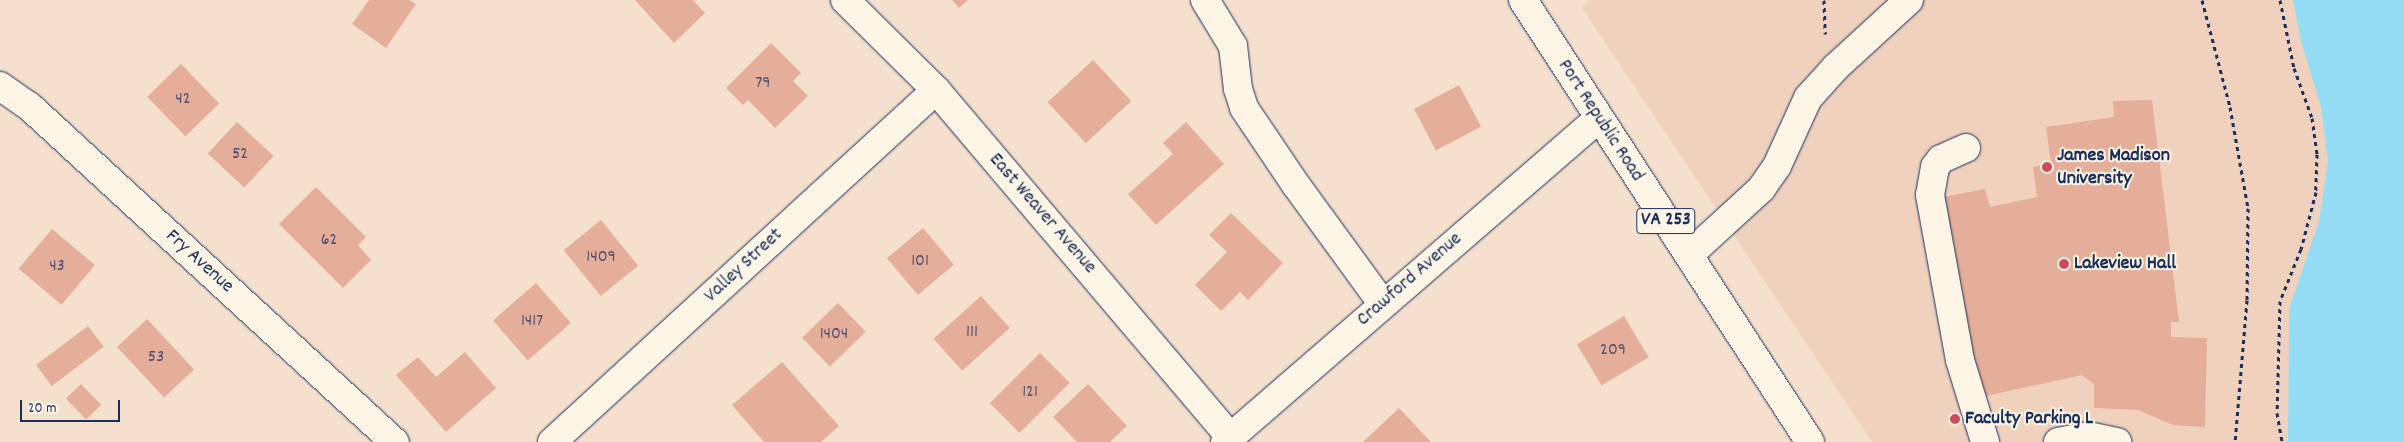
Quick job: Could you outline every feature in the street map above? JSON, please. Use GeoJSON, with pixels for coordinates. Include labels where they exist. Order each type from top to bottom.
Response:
{"type":"FeatureCollection","features":[{"type":"Feature","properties":{"kind":"street","name":"East Weaver Avenue"},"geometry":{"type":"LineString","coordinates":[[845,0],[936,90],[1227,440]]}},
{"type":"Feature","properties":{"kind":"street"},"geometry":{"type":"LineString","coordinates":[[1205,0],[1232,46],[1238,89],[1244,108],[1382,303]]}},
{"type":"Feature","properties":{"kind":"street","name":"Port Republic Road"},"geometry":{"type":"LineString","coordinates":[[1523,0],[1598,119],[1810,442]]}},
{"type":"Feature","properties":{"kind":"street"},"geometry":{"type":"LineString","coordinates":[[1689,255],[1761,189],[1777,166],[1808,98],[1836,67],[1909,0]]}},
{"type":"Feature","properties":{"kind":"street","name":"Fry Avenue"},"geometry":{"type":"LineString","coordinates":[[0,86],[36,113],[395,442]]}},
{"type":"Feature","properties":{"kind":"street","name":"Valley Street"},"geometry":{"type":"LineString","coordinates":[[552,442],[936,90]]}},
{"type":"Feature","properties":{"kind":"street","name":"Crawford Avenue"},"geometry":{"type":"LineString","coordinates":[[1227,440],[1382,303],[1598,119]]}},
{"type":"Feature","properties":{"kind":"street"},"geometry":{"type":"LineString","coordinates":[[1966,148],[1941,160],[1935,167],[1930,195],[1960,360],[1985,442]]}},
{"type":"Feature","properties":{"kind":"street"},"geometry":{"type":"LineString","coordinates":[[2058,442],[2097,436],[2118,442]]}},
{"type":"Feature","properties":{"kind":"path"},"geometry":{"type":"LineString","coordinates":[[2202,0],[2230,107],[2248,208],[2247,292],[2235,442]]}},
{"type":"Feature","properties":{"kind":"path"},"geometry":{"type":"LineString","coordinates":[[2280,0],[2294,68],[2312,118],[2317,154],[2316,192],[2301,249],[2280,301],[2277,412],[2282,442]]}},
{"type":"Feature","properties":{"kind":"shaded area","name":"James Madison University"},"geometry":{"type":"Polygon","coordinates":[[[1589,0],[2404,0],[2404,442],[1872,442],[1582,8],[1589,0]]]}},
{"type":"Feature","properties":{"kind":"water"},"geometry":{"type":"Polygon","coordinates":[[[2293,0],[2404,0],[2404,442],[2288,442],[2289,309],[2319,221],[2328,162],[2321,107],[2301,41],[2293,0]]]}},
{"type":"Feature","properties":{"kind":"building"},"geometry":{"type":"Polygon","coordinates":[[[369,0],[409,0],[416,4],[386,48],[352,24],[369,0]]]}},
{"type":"Feature","properties":{"kind":"building"},"geometry":{"type":"Polygon","coordinates":[[[635,0],[693,0],[705,13],[674,43],[635,0]]]}},
{"type":"Feature","properties":{"kind":"building"},"geometry":{"type":"Polygon","coordinates":[[[952,0],[968,0],[959,8],[952,0]]]}},
{"type":"Feature","properties":{"kind":"building"},"geometry":{"type":"Polygon","coordinates":[[[771,43],[801,73],[793,81],[808,96],[775,128],[748,100],[743,105],[726,88],[771,43]]]}},
{"type":"Feature","properties":{"kind":"building"},"geometry":{"type":"Polygon","coordinates":[[[1093,60],[1131,101],[1086,143],[1048,102],[1093,60]]]}},
{"type":"Feature","properties":{"kind":"building"},"geometry":{"type":"Polygon","coordinates":[[[181,64],[219,104],[185,136],[147,97],[181,64]]]}},
{"type":"Feature","properties":{"kind":"building"},"geometry":{"type":"Polygon","coordinates":[[[1459,85],[1481,126],[1436,150],[1414,109],[1459,85]]]}},
{"type":"Feature","properties":{"kind":"building","name":"Lakeview Hall"},"geometry":{"type":"Polygon","coordinates":[[[2152,100],[2179,322],[2171,322],[2171,337],[2207,338],[2205,427],[2173,425],[2138,410],[2094,408],[2094,384],[2082,375],[1981,397],[1943,197],[1985,189],[1990,207],[2037,197],[2033,167],[2051,163],[2046,127],[2114,117],[2113,101],[2152,100]]]}},
{"type":"Feature","properties":{"kind":"building"},"geometry":{"type":"Polygon","coordinates":[[[237,122],[274,156],[244,188],[208,153],[237,122]]]}},
{"type":"Feature","properties":{"kind":"building"},"geometry":{"type":"Polygon","coordinates":[[[1186,122],[1224,164],[1156,225],[1128,194],[1173,154],[1163,143],[1186,122]]]}},
{"type":"Feature","properties":{"kind":"building"},"geometry":{"type":"Polygon","coordinates":[[[316,187],[366,237],[358,245],[371,260],[343,288],[279,224],[316,187]]]}},
{"type":"Feature","properties":{"kind":"building"},"geometry":{"type":"Polygon","coordinates":[[[1231,213],[1283,263],[1248,300],[1240,292],[1221,311],[1195,285],[1227,252],[1209,235],[1231,213]]]}},
{"type":"Feature","properties":{"kind":"building"},"geometry":{"type":"Polygon","coordinates":[[[601,220],[638,266],[601,296],[564,250],[601,220]]]}},
{"type":"Feature","properties":{"kind":"building"},"geometry":{"type":"Polygon","coordinates":[[[923,228],[954,265],[918,295],[887,258],[923,228]]]}},
{"type":"Feature","properties":{"kind":"building"},"geometry":{"type":"Polygon","coordinates":[[[52,229],[95,265],[61,305],[19,269],[52,229]]]}},
{"type":"Feature","properties":{"kind":"building"},"geometry":{"type":"Polygon","coordinates":[[[536,283],[571,323],[528,360],[493,320],[536,283]]]}},
{"type":"Feature","properties":{"kind":"building"},"geometry":{"type":"Polygon","coordinates":[[[981,296],[1010,328],[962,371],[933,339],[981,296]]]}},
{"type":"Feature","properties":{"kind":"building"},"geometry":{"type":"Polygon","coordinates":[[[838,303],[866,332],[830,367],[802,338],[838,303]]]}},
{"type":"Feature","properties":{"kind":"building"},"geometry":{"type":"Polygon","coordinates":[[[1624,316],[1649,357],[1602,385],[1577,344],[1624,316]]]}},
{"type":"Feature","properties":{"kind":"building"},"geometry":{"type":"Polygon","coordinates":[[[147,319],[194,369],[164,397],[117,347],[147,319]]]}},
{"type":"Feature","properties":{"kind":"building"},"geometry":{"type":"Polygon","coordinates":[[[88,326],[104,347],[52,386],[36,365],[88,326]]]}},
{"type":"Feature","properties":{"kind":"building"},"geometry":{"type":"Polygon","coordinates":[[[465,352],[496,388],[446,432],[396,375],[418,357],[436,377],[465,352]]]}},
{"type":"Feature","properties":{"kind":"building"},"geometry":{"type":"Polygon","coordinates":[[[1040,353],[1070,383],[1019,433],[990,403],[1040,353]]]}},
{"type":"Feature","properties":{"kind":"building"},"geometry":{"type":"Polygon","coordinates":[[[782,362],[839,426],[821,442],[764,442],[732,405],[782,362]]]}},
{"type":"Feature","properties":{"kind":"building"},"geometry":{"type":"Polygon","coordinates":[[[81,384],[101,405],[86,419],[66,399],[81,384]]]}},
{"type":"Feature","properties":{"kind":"building"},"geometry":{"type":"Polygon","coordinates":[[[1088,384],[1127,426],[1110,442],[1077,442],[1053,417],[1088,384]]]}},
{"type":"Feature","properties":{"kind":"building"},"geometry":{"type":"Polygon","coordinates":[[[1399,408],[1431,442],[1363,442],[1399,408]]]}},
{"type":"Feature","properties":{"kind":"place","name":"James Madison University"},"geometry":{"type":"Point","coordinates":[2047,167]}},
{"type":"Feature","properties":{"kind":"place","name":"Lakeview Hall"},"geometry":{"type":"Point","coordinates":[2064,264]}},
{"type":"Feature","properties":{"kind":"place","name":"Faculty Parking L"},"geometry":{"type":"Point","coordinates":[1955,419]}}]}
